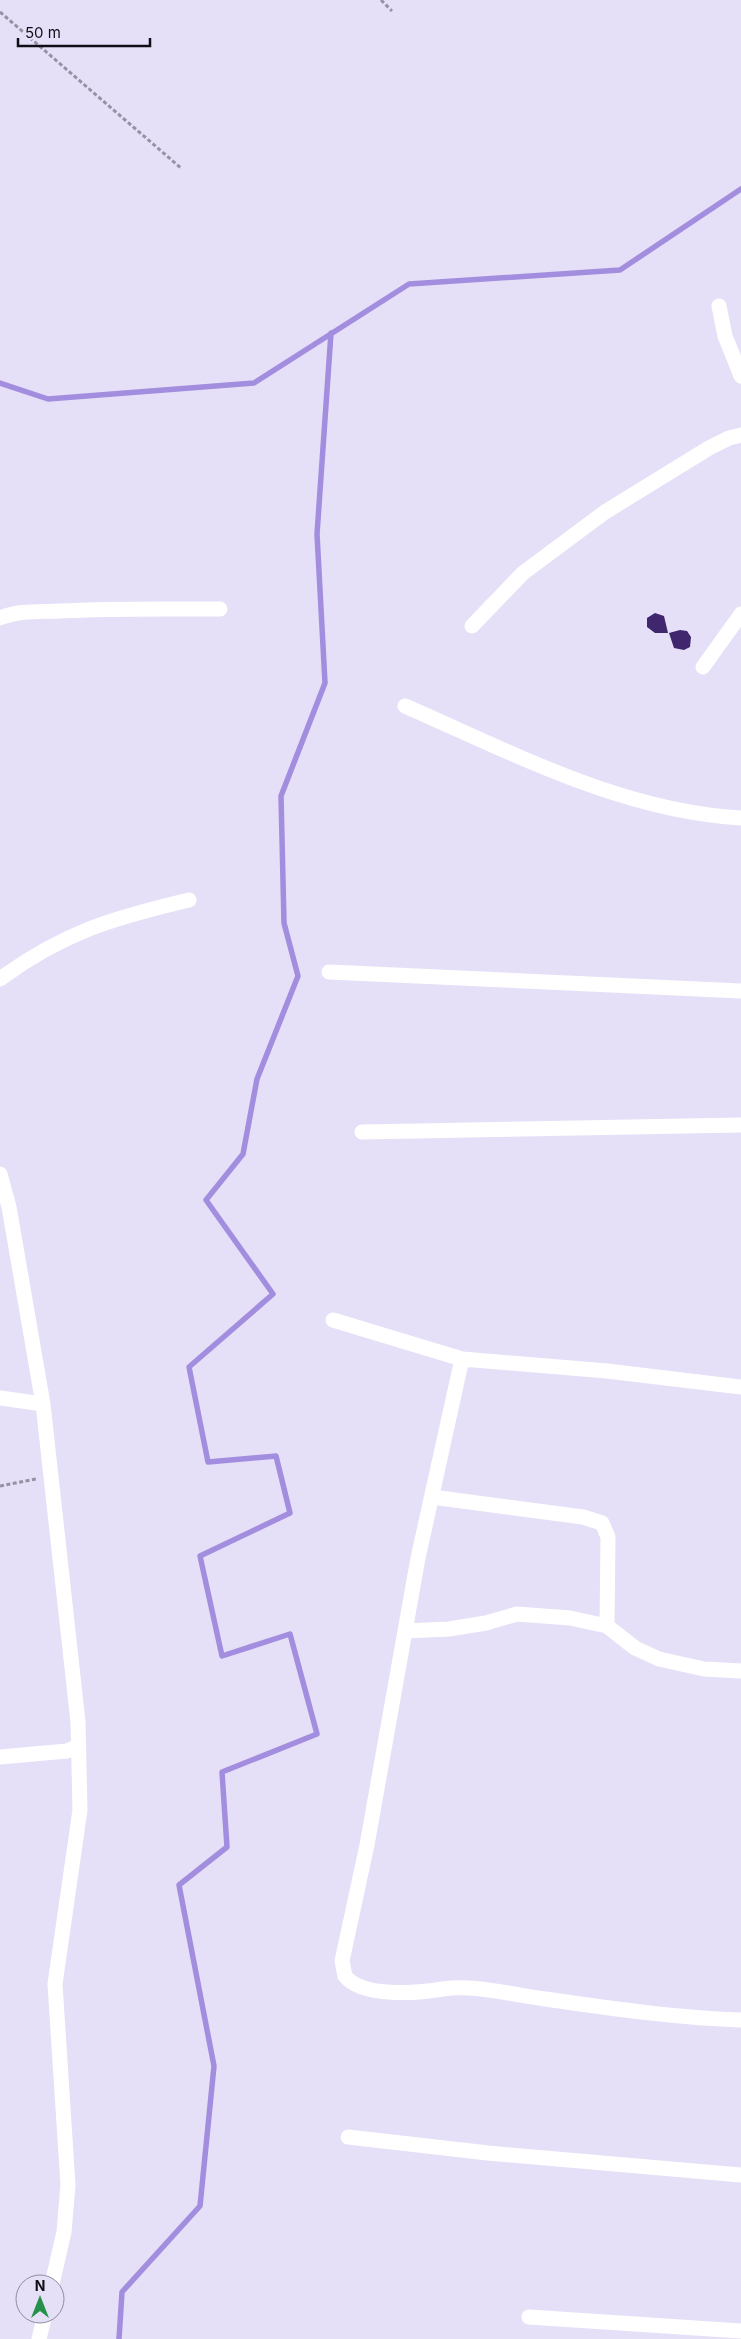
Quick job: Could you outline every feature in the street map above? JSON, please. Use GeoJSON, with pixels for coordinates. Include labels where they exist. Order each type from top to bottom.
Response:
{"type":"FeatureCollection","features":[{"type":"Feature","properties":{"kind":"street"},"geometry":{"type":"LineString","coordinates":[[719,306],[725,336],[741,376]]}},
{"type":"Feature","properties":{"kind":"street"},"geometry":{"type":"LineString","coordinates":[[472,626],[523,573],[605,512],[709,448],[728,438],[741,435]]}},
{"type":"Feature","properties":{"kind":"street"},"geometry":{"type":"LineString","coordinates":[[0,618],[7,615],[32,612],[116,608],[220,609]]}},
{"type":"Feature","properties":{"kind":"street"},"geometry":{"type":"LineString","coordinates":[[703,667],[741,614]]}},
{"type":"Feature","properties":{"kind":"street"},"geometry":{"type":"LineString","coordinates":[[405,706],[589,784],[674,810],[741,818]]}},
{"type":"Feature","properties":{"kind":"street"},"geometry":{"type":"LineString","coordinates":[[0,979],[31,956],[98,924],[189,900]]}},
{"type":"Feature","properties":{"kind":"street"},"geometry":{"type":"LineString","coordinates":[[328,972],[741,991]]}},
{"type":"Feature","properties":{"kind":"street"},"geometry":{"type":"LineString","coordinates":[[362,1132],[741,1125]]}},
{"type":"Feature","properties":{"kind":"street"},"geometry":{"type":"LineString","coordinates":[[0,1174],[9,1207],[43,1404],[78,1746],[80,1810],[55,1984],[68,2185],[64,2232],[54,2274]]}},
{"type":"Feature","properties":{"kind":"street"},"geometry":{"type":"LineString","coordinates":[[333,1320],[462,1359],[607,1371],[741,1387]]}},
{"type":"Feature","properties":{"kind":"street"},"geometry":{"type":"LineString","coordinates":[[462,1359],[404,1632],[367,1845],[342,1961],[342,1970],[347,1979],[388,1992],[423,1993],[467,1988],[685,2018],[741,2020]]}},
{"type":"Feature","properties":{"kind":"street"},"geometry":{"type":"LineString","coordinates":[[0,1398],[43,1404]]}},
{"type":"Feature","properties":{"kind":"street"},"geometry":{"type":"LineString","coordinates":[[432,1497],[583,1517],[596,1519],[602,1523],[608,1537],[607,1626]]}},
{"type":"Feature","properties":{"kind":"street"},"geometry":{"type":"LineString","coordinates":[[404,1632],[486,1624],[510,1616],[532,1614],[570,1618],[607,1626],[635,1648],[659,1659],[704,1669],[741,1671]]}},
{"type":"Feature","properties":{"kind":"street"},"geometry":{"type":"LineString","coordinates":[[0,1757],[68,1751],[78,1746]]}},
{"type":"Feature","properties":{"kind":"street"},"geometry":{"type":"LineString","coordinates":[[348,2138],[488,2153],[741,2175]]}},
{"type":"Feature","properties":{"kind":"street"},"geometry":{"type":"LineString","coordinates":[[528,2317],[741,2331]]}},
{"type":"Feature","properties":{"kind":"street"},"geometry":{"type":"LineString","coordinates":[[39,2339],[43,2324]]}},
{"type":"Feature","properties":{"kind":"path"},"geometry":{"type":"LineString","coordinates":[[381,0],[392,11]]}},
{"type":"Feature","properties":{"kind":"path"},"geometry":{"type":"LineString","coordinates":[[0,12],[182,168]]}},
{"type":"Feature","properties":{"kind":"path"},"geometry":{"type":"LineString","coordinates":[[0,1486],[51,1477]]}},
{"type":"Feature","properties":{"kind":"building"},"geometry":{"type":"Polygon","coordinates":[[[655,613],[664,616],[668,633],[655,633],[647,627],[647,618],[655,613]]]}},
{"type":"Feature","properties":{"kind":"building"},"geometry":{"type":"Polygon","coordinates":[[[680,630],[687,631],[691,637],[690,647],[684,650],[674,648],[669,633],[680,630]]]}},
{"type":"Feature","properties":{"kind":"waterway"},"geometry":{"type":"LineString","coordinates":[[0,383],[48,399],[254,383],[409,284],[620,270],[741,189]]}},
{"type":"Feature","properties":{"kind":"waterway"},"geometry":{"type":"LineString","coordinates":[[119,2339],[122,2292],[200,2206],[214,2066],[179,1885],[227,1847],[222,1772],[317,1734],[290,1634],[222,1656],[200,1556],[290,1513],[276,1456],[208,1462],[189,1367],[273,1294],[206,1200],[243,1154],[257,1079],[298,976],[284,923],[281,796],[325,683],[317,534],[331,333]]}}]}
